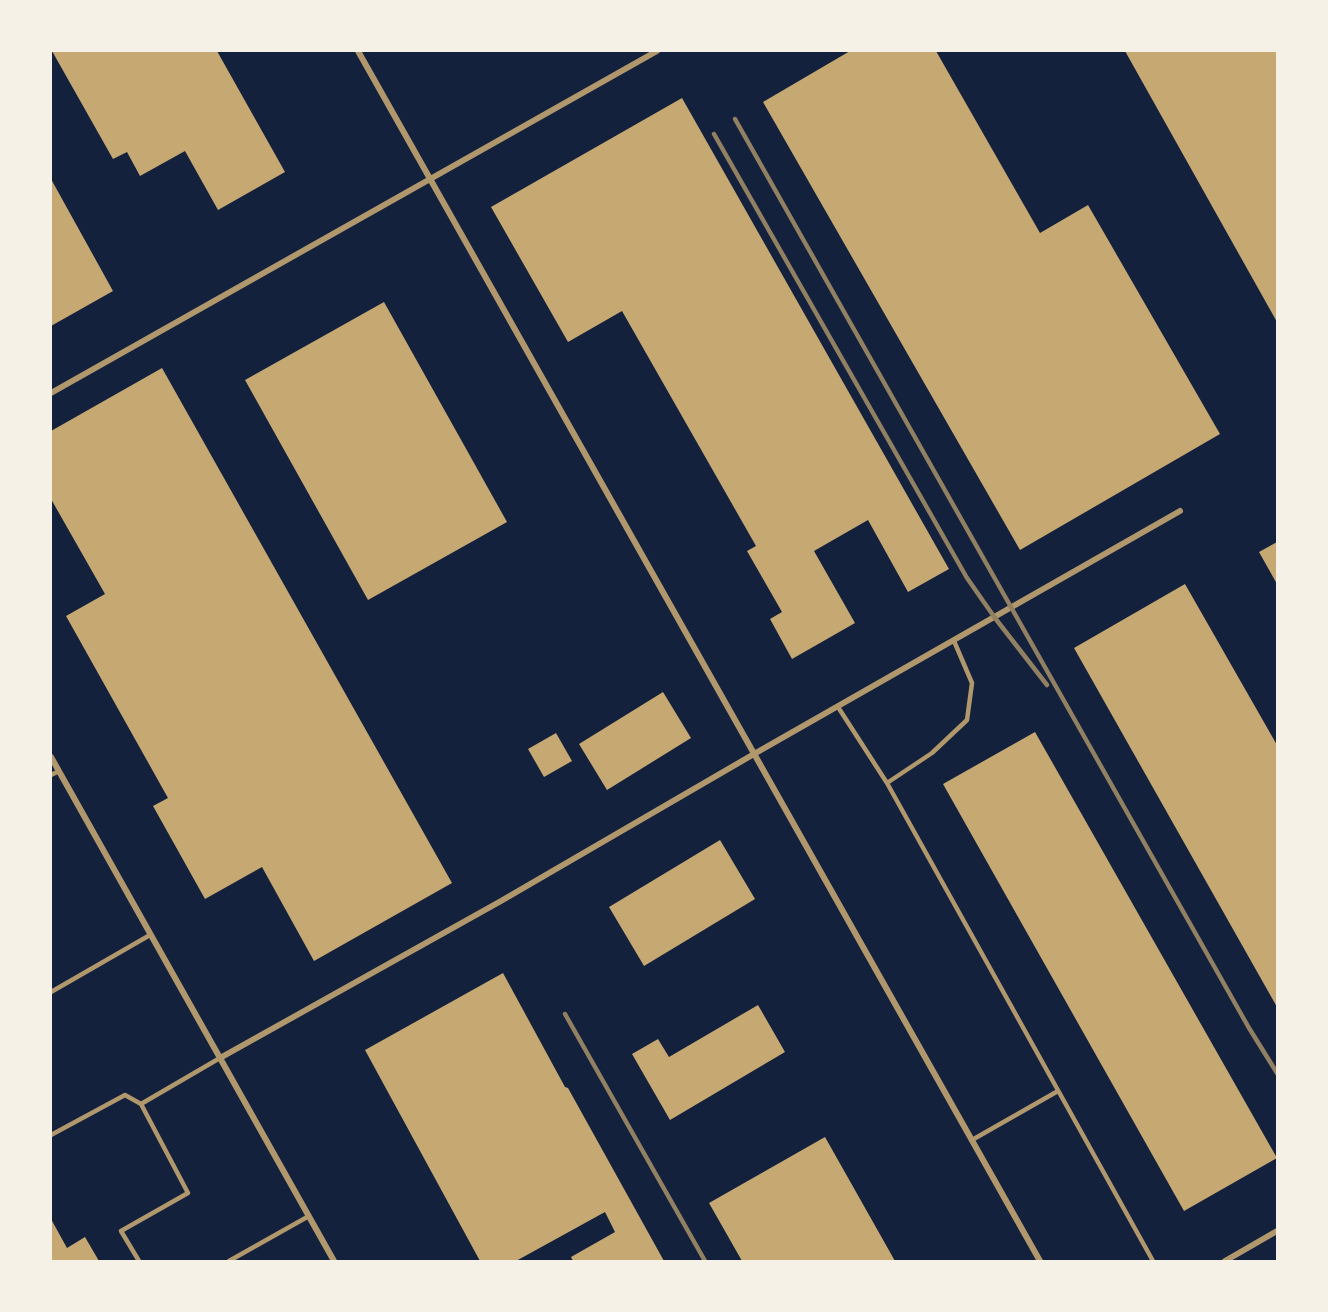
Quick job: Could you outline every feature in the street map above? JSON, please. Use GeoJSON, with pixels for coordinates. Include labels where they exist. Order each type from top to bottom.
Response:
{"type":"FeatureCollection","features":[{"type":"Feature","properties":{"kind":"street"},"geometry":{"type":"LineString","coordinates":[[358,51],[1040,1261]]}},
{"type":"Feature","properties":{"kind":"street"},"geometry":{"type":"LineString","coordinates":[[51,393],[657,51]]}},
{"type":"Feature","properties":{"kind":"street"},"geometry":{"type":"LineString","coordinates":[[220,1059],[501,901],[1180,511]]}},
{"type":"Feature","properties":{"kind":"street"},"geometry":{"type":"LineString","coordinates":[[51,757],[334,1261]]}},
{"type":"Feature","properties":{"kind":"street"},"geometry":{"type":"LineString","coordinates":[[1225,1261],[1277,1231]]}},
{"type":"Feature","properties":{"kind":"lane"},"geometry":{"type":"LineString","coordinates":[[887,783],[932,753],[967,720],[972,683],[954,641]]}},
{"type":"Feature","properties":{"kind":"lane"},"geometry":{"type":"LineString","coordinates":[[838,706],[887,783],[1153,1261]]}},
{"type":"Feature","properties":{"kind":"lane"},"geometry":{"type":"LineString","coordinates":[[51,775],[59,771]]}},
{"type":"Feature","properties":{"kind":"lane"},"geometry":{"type":"LineString","coordinates":[[51,992],[150,935]]}},
{"type":"Feature","properties":{"kind":"lane"},"geometry":{"type":"LineString","coordinates":[[141,1104],[220,1059]]}},
{"type":"Feature","properties":{"kind":"lane"},"geometry":{"type":"LineString","coordinates":[[972,1140],[1058,1091]]}},
{"type":"Feature","properties":{"kind":"lane"},"geometry":{"type":"LineString","coordinates":[[51,1135],[125,1095],[141,1104],[188,1193],[121,1231],[139,1261]]}},
{"type":"Feature","properties":{"kind":"lane"},"geometry":{"type":"LineString","coordinates":[[229,1261],[309,1216]]}},
{"type":"Feature","properties":{"kind":"building"},"geometry":{"type":"Polygon","coordinates":[[[52,51],[217,51],[285,172],[218,210],[185,151],[140,176],[127,152],[113,159],[52,51]]]}},
{"type":"Feature","properties":{"kind":"building"},"geometry":{"type":"Polygon","coordinates":[[[850,51],[936,51],[1040,233],[1088,205],[1220,434],[1020,550],[763,102],[850,51]]]}},
{"type":"Feature","properties":{"kind":"building"},"geometry":{"type":"Polygon","coordinates":[[[1125,51],[1277,51],[1277,322],[1125,51]]]}},
{"type":"Feature","properties":{"kind":"building"},"geometry":{"type":"Polygon","coordinates":[[[682,98],[949,569],[908,592],[868,520],[814,551],[855,623],[792,659],[770,619],[782,612],[747,551],[756,546],[622,311],[568,342],[491,207],[682,98]]]}},
{"type":"Feature","properties":{"kind":"building"},"geometry":{"type":"Polygon","coordinates":[[[51,179],[113,291],[51,326],[51,179]]]}},
{"type":"Feature","properties":{"kind":"building"},"geometry":{"type":"Polygon","coordinates":[[[384,302],[507,522],[368,600],[245,380],[384,302]]]}},
{"type":"Feature","properties":{"kind":"building"},"geometry":{"type":"Polygon","coordinates":[[[162,368],[452,883],[314,961],[262,867],[205,899],[153,806],[168,798],[66,616],[105,594],[51,499],[51,431],[162,368]]]}},
{"type":"Feature","properties":{"kind":"building"},"geometry":{"type":"Polygon","coordinates":[[[1277,542],[1277,584],[1259,552],[1277,542]]]}},
{"type":"Feature","properties":{"kind":"building"},"geometry":{"type":"Polygon","coordinates":[[[1185,584],[1277,745],[1277,1007],[1074,648],[1185,584]]]}},
{"type":"Feature","properties":{"kind":"building"},"geometry":{"type":"Polygon","coordinates":[[[663,692],[691,738],[607,790],[579,744],[663,692]]]}},
{"type":"Feature","properties":{"kind":"building"},"geometry":{"type":"Polygon","coordinates":[[[1035,732],[1277,1158],[1184,1211],[943,784],[1035,732]]]}},
{"type":"Feature","properties":{"kind":"building"},"geometry":{"type":"Polygon","coordinates":[[[556,733],[572,761],[544,777],[528,749],[556,733]]]}},
{"type":"Feature","properties":{"kind":"building"},"geometry":{"type":"Polygon","coordinates":[[[720,840],[755,899],[644,966],[609,907],[720,840]]]}},
{"type":"Feature","properties":{"kind":"building"},"geometry":{"type":"Polygon","coordinates":[[[503,973],[664,1261],[573,1261],[571,1257],[615,1232],[605,1212],[516,1261],[480,1261],[365,1050],[503,973]]]}},
{"type":"Feature","properties":{"kind":"building"},"geometry":{"type":"Polygon","coordinates":[[[758,1005],[785,1052],[670,1120],[632,1054],[658,1039],[669,1057],[758,1005]]]}},
{"type":"Feature","properties":{"kind":"building"},"geometry":{"type":"Polygon","coordinates":[[[825,1137],[895,1261],[742,1261],[709,1203],[825,1137]]]}},
{"type":"Feature","properties":{"kind":"building"},"geometry":{"type":"Polygon","coordinates":[[[51,1219],[67,1248],[85,1237],[99,1261],[51,1261],[51,1219]]]}},
{"type":"Feature","properties":{"kind":"railway"},"geometry":{"type":"LineString","coordinates":[[735,119],[1249,1028],[1277,1073]]}},
{"type":"Feature","properties":{"kind":"railway"},"geometry":{"type":"LineString","coordinates":[[714,134],[967,578],[1047,685]]}},
{"type":"Feature","properties":{"kind":"railway"},"geometry":{"type":"LineString","coordinates":[[565,1014],[705,1261]]}}]}
